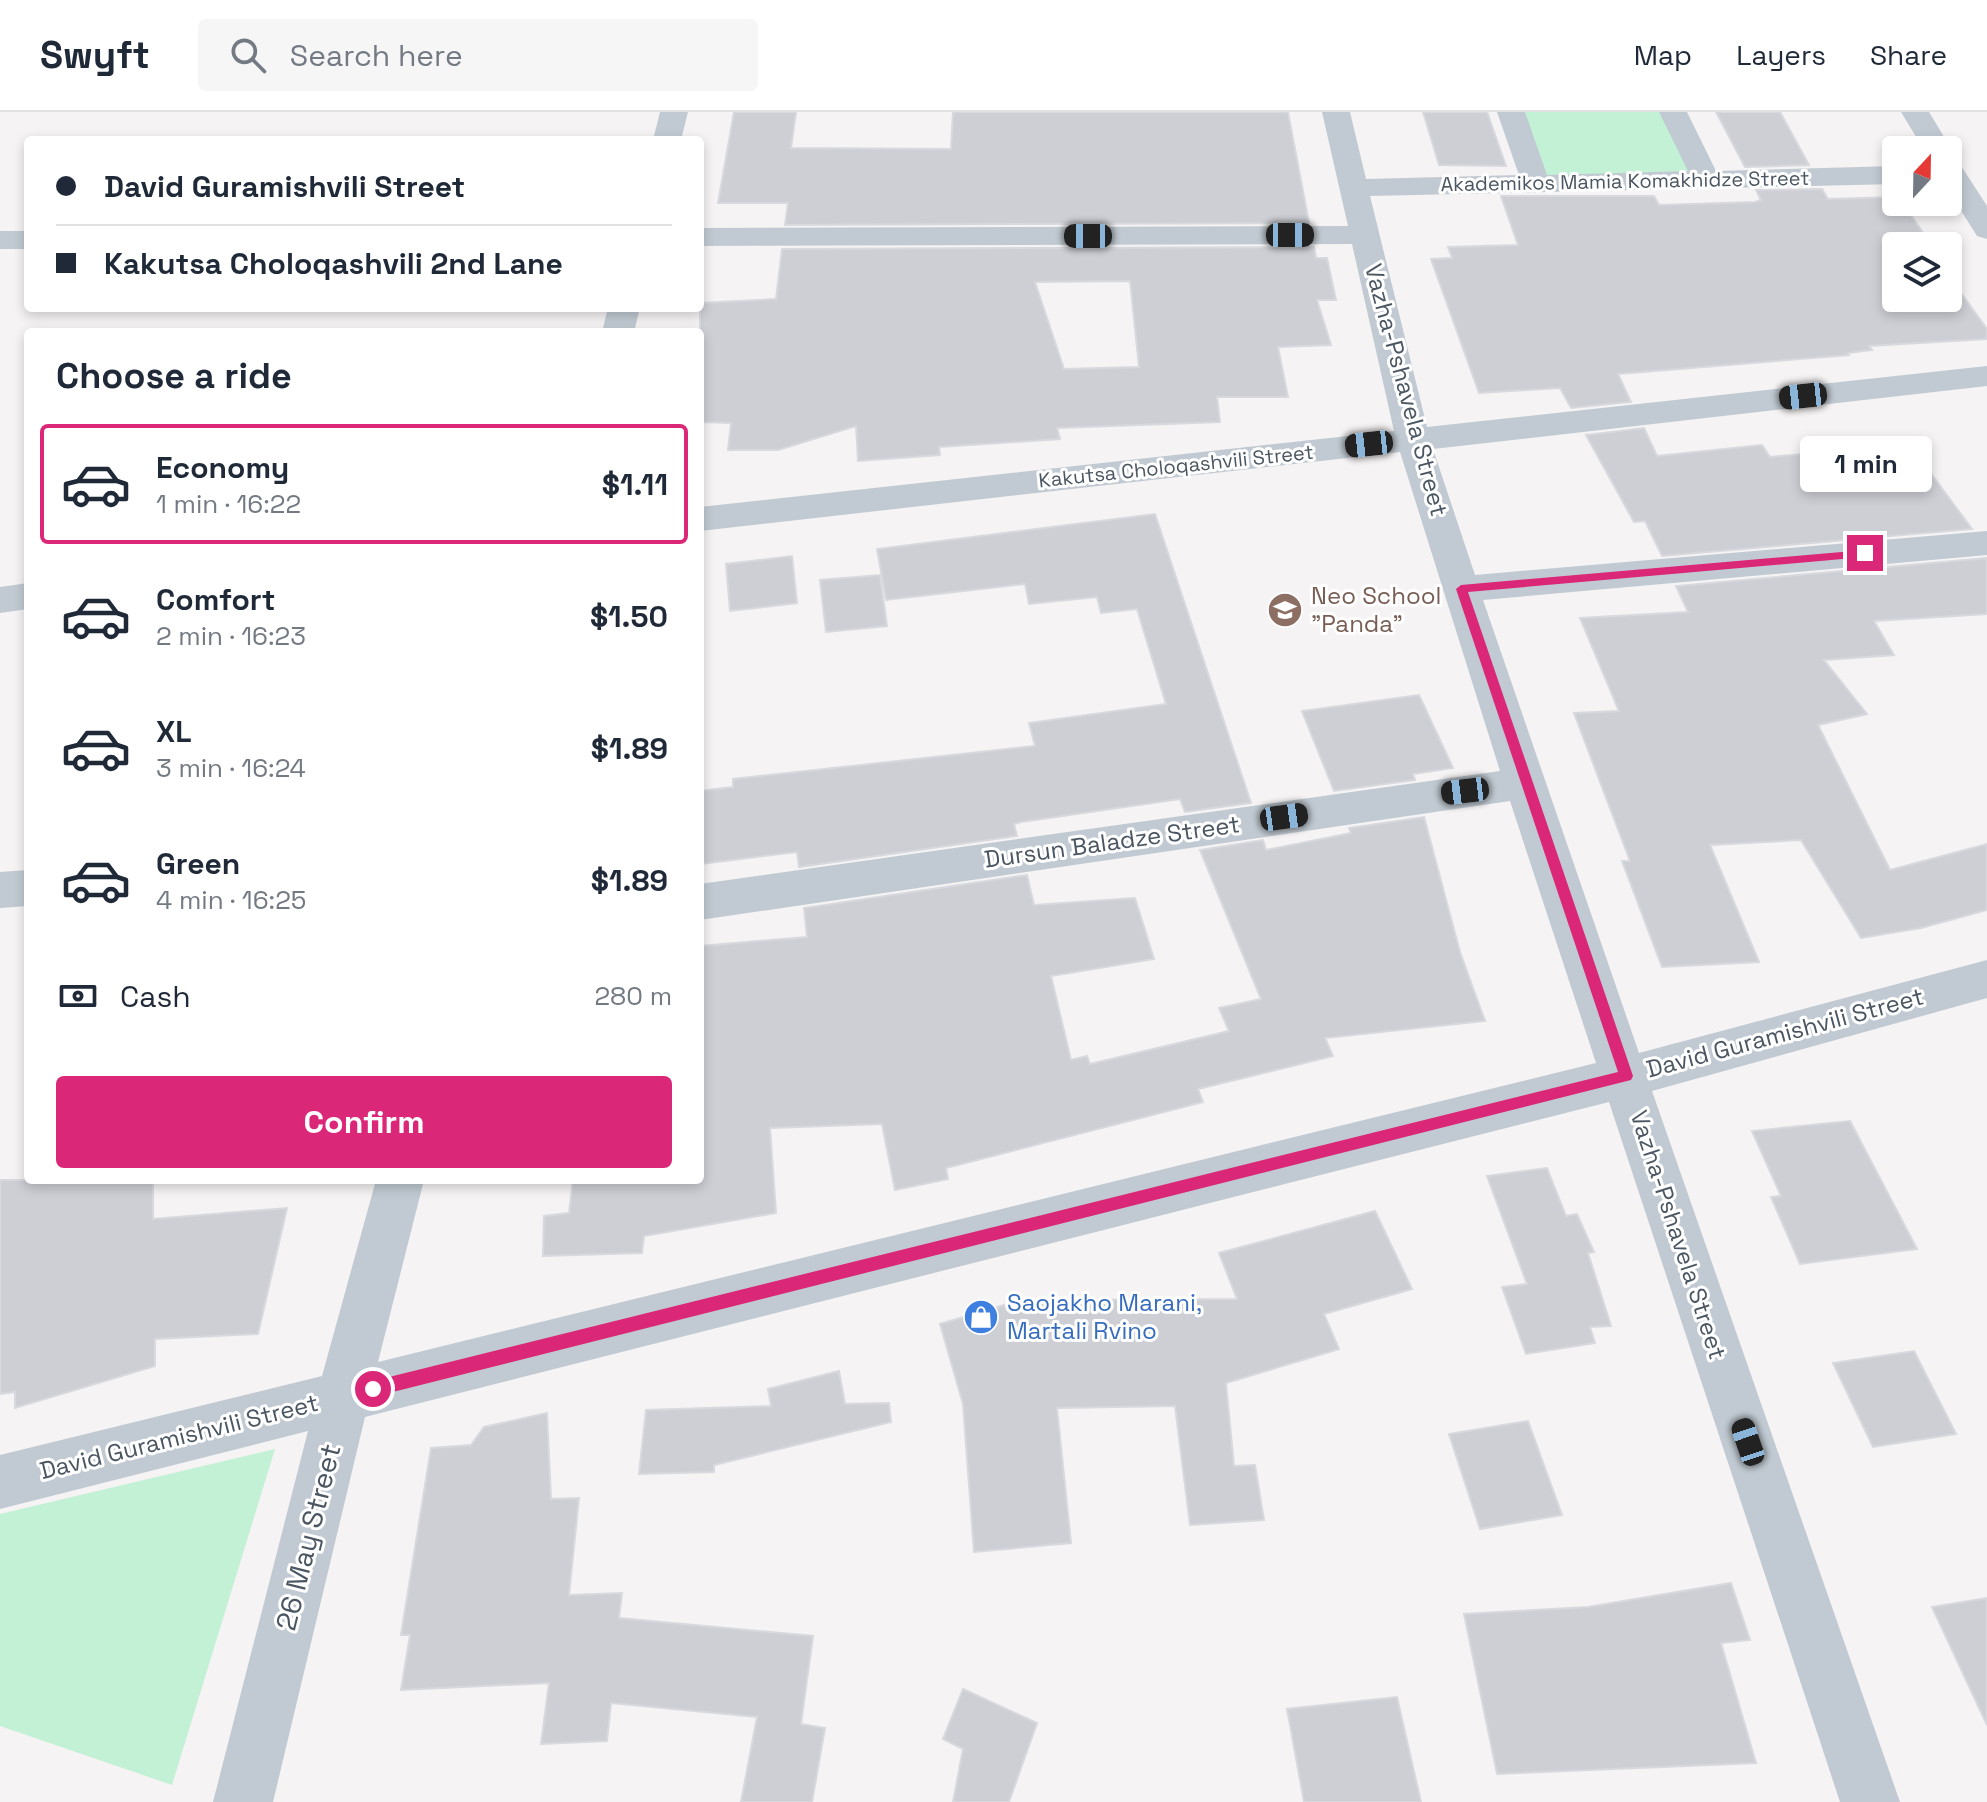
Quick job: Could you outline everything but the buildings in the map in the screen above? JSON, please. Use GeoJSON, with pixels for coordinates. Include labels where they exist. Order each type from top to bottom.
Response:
{"type":"FeatureCollection","features":[{"type":"Feature","properties":{"kind":"street"},"geometry":{"type":"LineString","coordinates":[[668,136],[674,112]]}},
{"type":"Feature","properties":{"kind":"street","name":"Vazha-Pshavela Street"},"geometry":{"type":"LineString","coordinates":[[1336,112],[1413,439],[1524,783],[1870,1802]]}},
{"type":"Feature","properties":{"kind":"street"},"geometry":{"type":"LineString","coordinates":[[1511,112],[1536,183]]}},
{"type":"Feature","properties":{"kind":"street"},"geometry":{"type":"LineString","coordinates":[[1673,112],[1705,178]]}},
{"type":"Feature","properties":{"kind":"street"},"geometry":{"type":"LineString","coordinates":[[1915,112],[1929,136]]}},
{"type":"Feature","properties":{"kind":"street","name":"Akademikos Mamia Komakhidze Street"},"geometry":{"type":"LineString","coordinates":[[1355,188],[1882,175]]}},
{"type":"Feature","properties":{"kind":"street"},"geometry":{"type":"LineString","coordinates":[[1962,190],[1987,230]]}},
{"type":"Feature","properties":{"kind":"street"},"geometry":{"type":"LineString","coordinates":[[704,237],[1366,235]]}},
{"type":"Feature","properties":{"kind":"street"},"geometry":{"type":"LineString","coordinates":[[0,240],[24,240]]}},
{"type":"Feature","properties":{"kind":"street","name":"Kakutsa Choloqashvili Street"},"geometry":{"type":"LineString","coordinates":[[704,519],[1987,376]]}},
{"type":"Feature","properties":{"kind":"street"},"geometry":{"type":"LineString","coordinates":[[1461,589],[1987,543]]}},
{"type":"Feature","properties":{"kind":"street"},"geometry":{"type":"LineString","coordinates":[[0,600],[24,597]]}},
{"type":"Feature","properties":{"kind":"street","name":"Dursun Baladze Street"},"geometry":{"type":"LineString","coordinates":[[704,901],[1524,783]]}},
{"type":"Feature","properties":{"kind":"street"},"geometry":{"type":"LineString","coordinates":[[0,890],[24,888]]}},
{"type":"Feature","properties":{"kind":"street","name":"David Guramishvili Street"},"geometry":{"type":"LineString","coordinates":[[0,1482],[1626,1076],[1987,979]]}},
{"type":"Feature","properties":{"kind":"street","name":"26 May Street"},"geometry":{"type":"LineString","coordinates":[[243,1802],[399,1184]]}},
{"type":"Feature","properties":{"kind":"green space"},"geometry":{"type":"Polygon","coordinates":[[[1511,112],[1673,112],[1705,178],[1536,183],[1511,112]]]}},
{"type":"Feature","properties":{"kind":"green space"},"geometry":{"type":"Polygon","coordinates":[[[275,1449],[172,1785],[0,1726],[0,1514],[275,1449]]]}},
{"type":"Feature","properties":{"kind":"place","name":"Neo School \"Panda\""},"geometry":{"type":"Point","coordinates":[1285,610]}},
{"type":"Feature","properties":{"kind":"place","name":"Saojakho Marani, Martali Rvino"},"geometry":{"type":"Point","coordinates":[981,1317]}},
{"type":"Feature","properties":{"kind":"route"},"geometry":{"type":"LineString","coordinates":[[373,1389],[1626,1076],[1524,783],[1461,589],[1865,553]]}}]}
